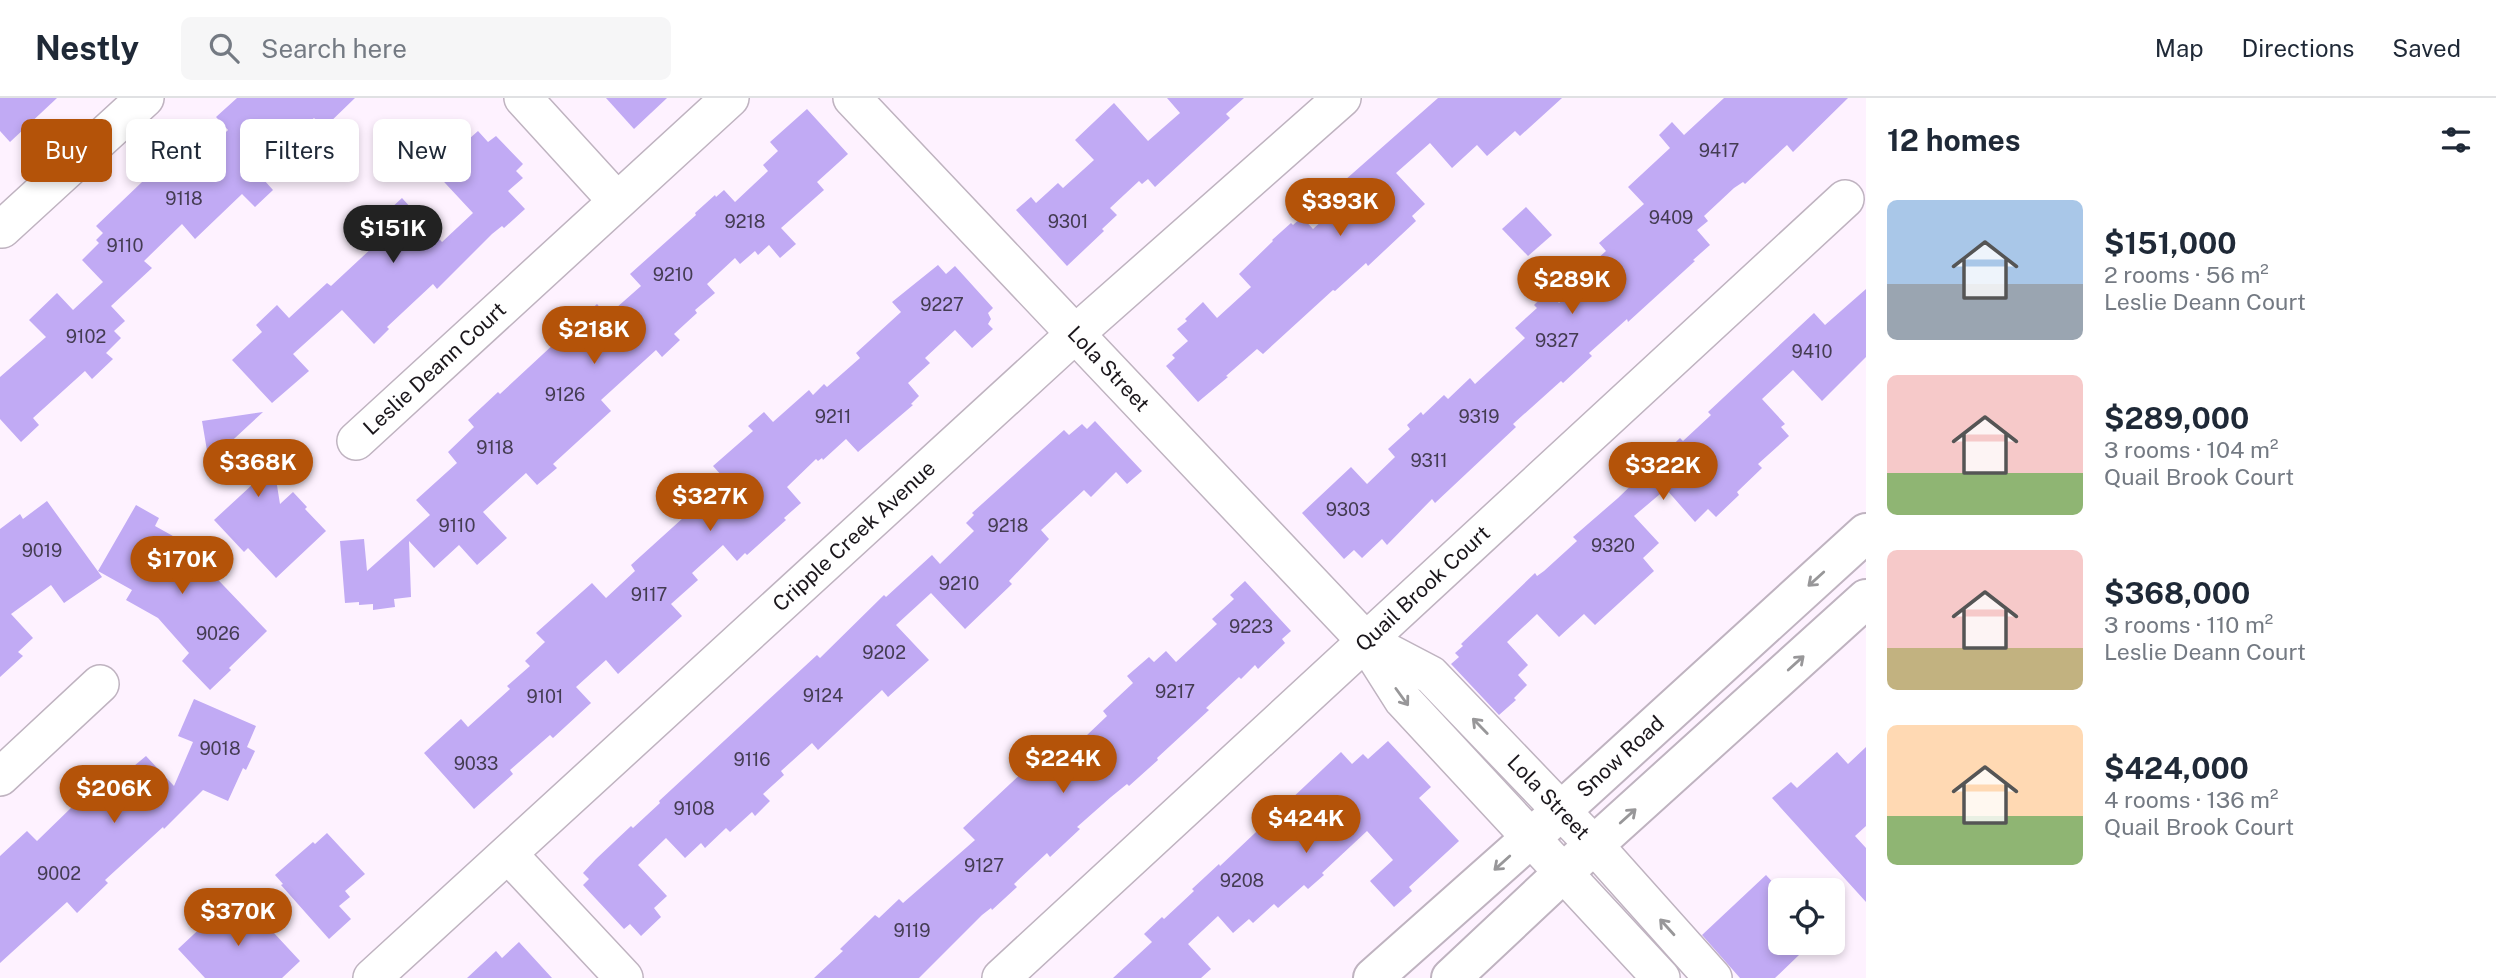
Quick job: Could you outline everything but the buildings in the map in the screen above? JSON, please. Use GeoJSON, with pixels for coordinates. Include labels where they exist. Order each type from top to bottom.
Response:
{"type":"FeatureCollection","features":[{"type":"Feature","properties":{"kind":"main road","name":"Snow Road"},"geometry":{"type":"LineString","coordinates":[[1373,978],[1866,533]]}},
{"type":"Feature","properties":{"kind":"main road"},"geometry":{"type":"LineString","coordinates":[[1451,978],[1866,599]]}},
{"type":"Feature","properties":{"kind":"street"},"geometry":{"type":"LineString","coordinates":[[2,229],[145,98]]}},
{"type":"Feature","properties":{"kind":"street"},"geometry":{"type":"LineString","coordinates":[[523,98],[617,201]]}},
{"type":"Feature","properties":{"kind":"street","name":"Leslie Deann Court"},"geometry":{"type":"LineString","coordinates":[[356,441],[730,98]]}},
{"type":"Feature","properties":{"kind":"street","name":"Lola Street"},"geometry":{"type":"LineString","coordinates":[[852,98],[1365,640],[1403,700],[1661,978]]}},
{"type":"Feature","properties":{"kind":"street","name":"Cripple Creek Avenue"},"geometry":{"type":"LineString","coordinates":[[372,978],[1075,334],[1342,98]]}},
{"type":"Feature","properties":{"kind":"street","name":"Quail Brook Court"},"geometry":{"type":"LineString","coordinates":[[1001,978],[1845,199]]}},
{"type":"Feature","properties":{"kind":"street","name":"Lola Street"},"geometry":{"type":"LineString","coordinates":[[1365,640],[1432,675],[1595,846],[1713,978]]}},
{"type":"Feature","properties":{"kind":"street"},"geometry":{"type":"LineString","coordinates":[[0,778],[100,684]]}},
{"type":"Feature","properties":{"kind":"street"},"geometry":{"type":"LineString","coordinates":[[508,854],[624,978]]}}]}
